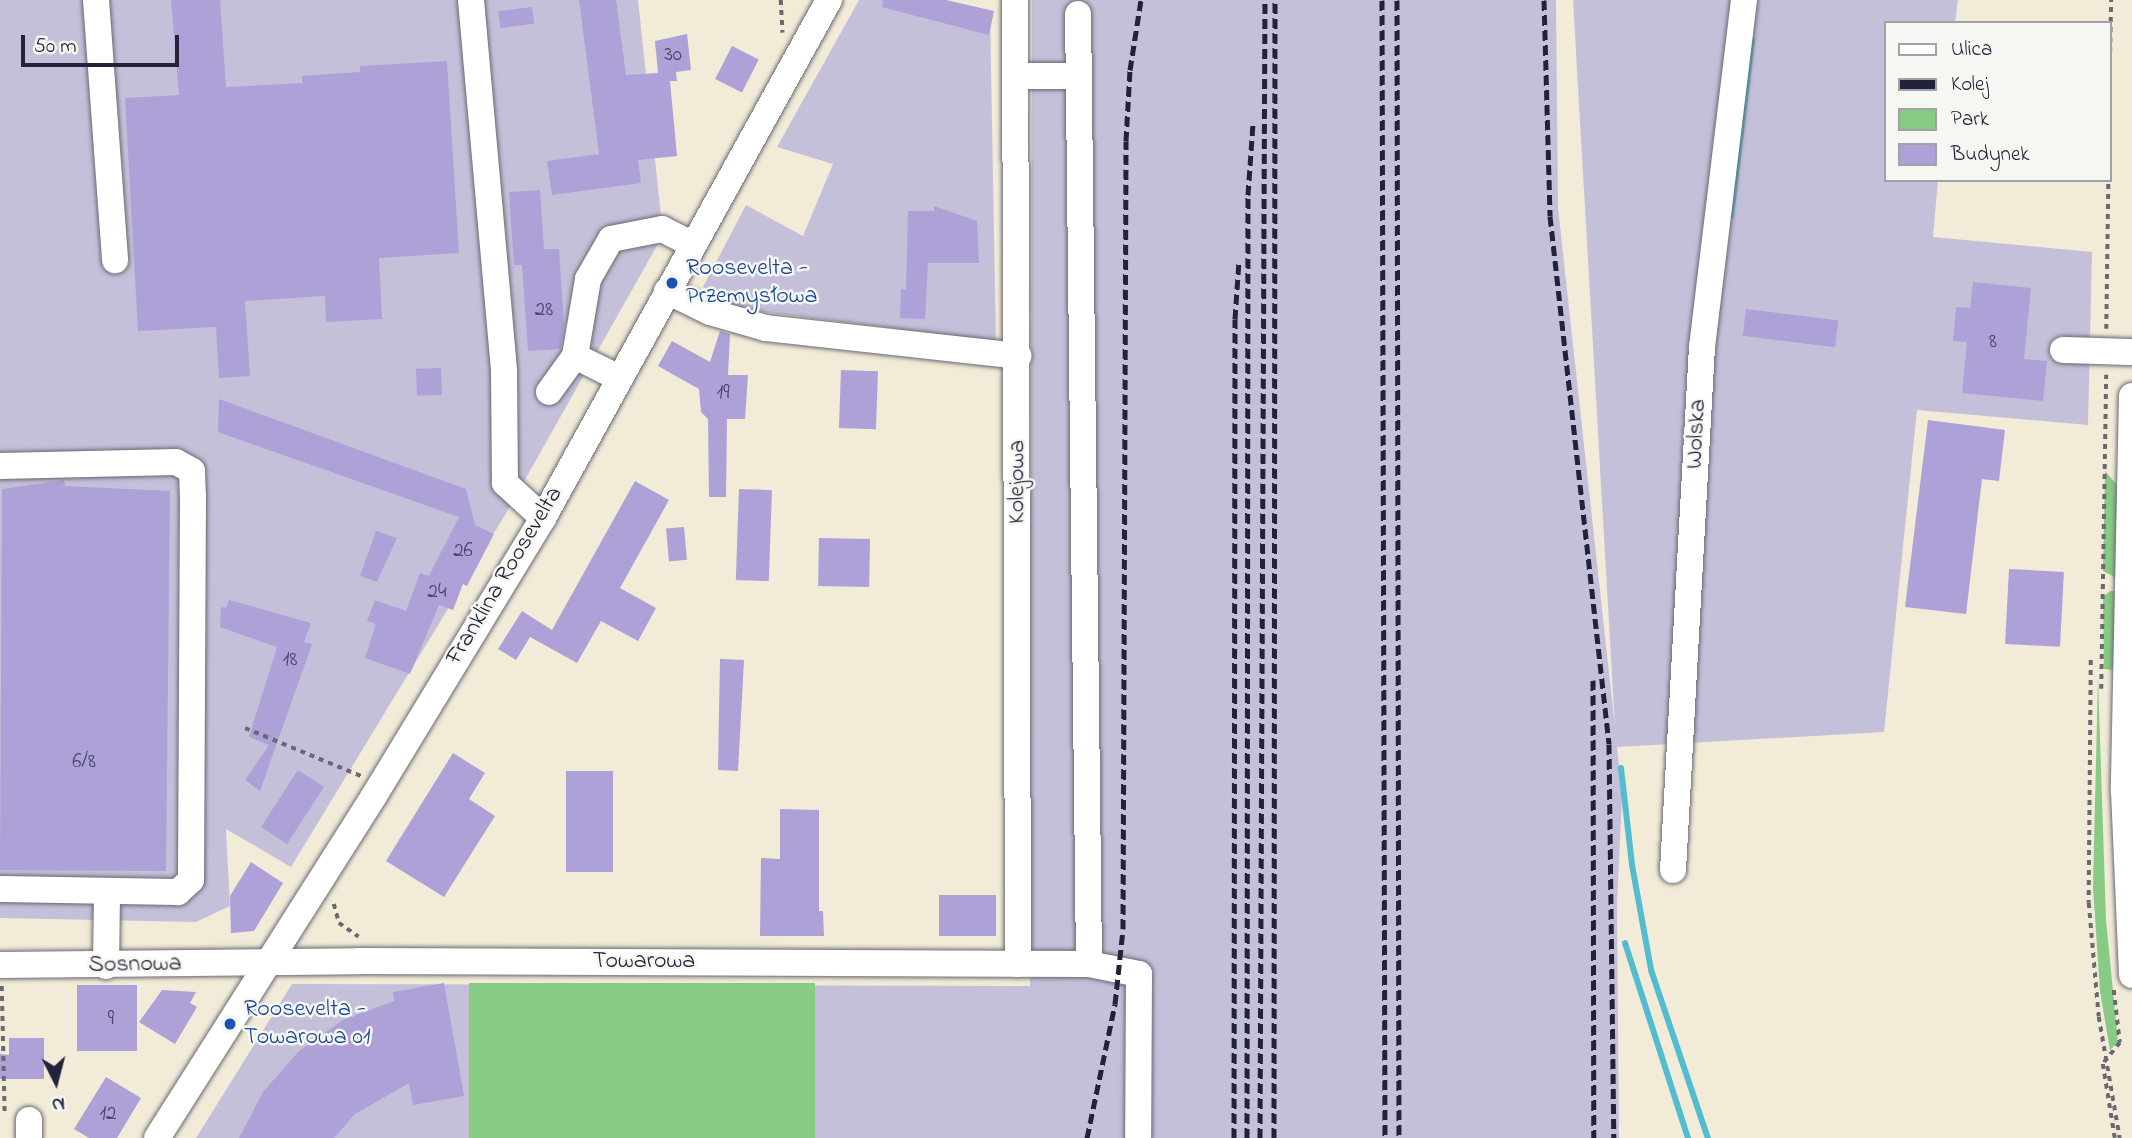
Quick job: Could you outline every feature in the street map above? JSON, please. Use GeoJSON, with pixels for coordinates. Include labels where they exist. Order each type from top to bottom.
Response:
{"type":"FeatureCollection","features":[{"type":"Feature","properties":{"kind":"street"},"geometry":{"type":"LineString","coordinates":[[96,0],[116,260]]}},
{"type":"Feature","properties":{"kind":"street"},"geometry":{"type":"LineString","coordinates":[[471,0],[505,371],[505,483],[542,518]]}},
{"type":"Feature","properties":{"kind":"street","name":"Kolejowa"},"geometry":{"type":"LineString","coordinates":[[1015,0],[1018,964]]}},
{"type":"Feature","properties":{"kind":"street","name":"Wolska"},"geometry":{"type":"LineString","coordinates":[[1672,870],[1702,347],[1744,0]]}},
{"type":"Feature","properties":{"kind":"street","name":"Franklina Roosevelta"},"geometry":{"type":"LineString","coordinates":[[157,1138],[270,962],[542,518],[693,245],[821,3]]}},
{"type":"Feature","properties":{"kind":"street"},"geometry":{"type":"LineString","coordinates":[[1078,14],[1089,964]]}},
{"type":"Feature","properties":{"kind":"street"},"geometry":{"type":"LineString","coordinates":[[1016,76],[1079,76]]}},
{"type":"Feature","properties":{"kind":"street"},"geometry":{"type":"LineString","coordinates":[[549,392],[575,356],[588,279],[611,239],[662,229],[693,245]]}},
{"type":"Feature","properties":{"kind":"street"},"geometry":{"type":"LineString","coordinates":[[667,291],[710,312],[766,328],[1018,356]]}},
{"type":"Feature","properties":{"kind":"street"},"geometry":{"type":"LineString","coordinates":[[2063,350],[2119,352]]}},
{"type":"Feature","properties":{"kind":"street"},"geometry":{"type":"LineString","coordinates":[[575,356],[619,378]]}},
{"type":"Feature","properties":{"kind":"street"},"geometry":{"type":"LineString","coordinates":[[2132,396],[2124,823],[2132,975]]}},
{"type":"Feature","properties":{"kind":"street"},"geometry":{"type":"LineString","coordinates":[[0,466],[176,462],[192,471],[191,880],[178,892],[0,889]]}},
{"type":"Feature","properties":{"kind":"street"},"geometry":{"type":"LineString","coordinates":[[106,966],[107,891]]}},
{"type":"Feature","properties":{"kind":"street","name":"Towarowa"},"geometry":{"type":"LineString","coordinates":[[270,962],[1089,964],[1139,974],[1138,1138]]}},
{"type":"Feature","properties":{"kind":"street","name":"Sosnowa"},"geometry":{"type":"LineString","coordinates":[[1,971],[270,962]]}},
{"type":"Feature","properties":{"kind":"path"},"geometry":{"type":"LineString","coordinates":[[2111,0],[2111,21]]}},
{"type":"Feature","properties":{"kind":"path"},"geometry":{"type":"LineString","coordinates":[[2101,699],[2119,352],[2108,182]]}},
{"type":"Feature","properties":{"kind":"path"},"geometry":{"type":"LineString","coordinates":[[2091,660],[2089,903],[2118,1138]]}},
{"type":"Feature","properties":{"kind":"path"},"geometry":{"type":"LineString","coordinates":[[245,728],[363,777]]}},
{"type":"Feature","properties":{"kind":"path"},"geometry":{"type":"LineString","coordinates":[[1,971],[21,1128]]}},
{"type":"Feature","properties":{"kind":"shaded area"},"geometry":{"type":"Polygon","coordinates":[[[0,0],[638,0],[663,235],[505,515],[291,867],[226,829],[230,906],[196,922],[0,918],[0,0]]]}},
{"type":"Feature","properties":{"kind":"shaded area"},"geometry":{"type":"Polygon","coordinates":[[[859,0],[942,0],[990,12],[996,341],[741,309],[703,287],[746,205],[803,236],[833,164],[777,147],[859,0]]]}},
{"type":"Feature","properties":{"kind":"shaded area"},"geometry":{"type":"Polygon","coordinates":[[[1032,0],[1556,0],[1558,208],[1615,727],[1573,0],[1958,0],[1955,21],[1884,21],[1884,182],[1938,182],[1933,237],[2092,252],[2088,425],[1917,410],[1884,732],[1617,747],[1622,797],[1617,904],[1619,1138],[196,1138],[292,984],[1030,986],[1032,0]]]}},
{"type":"Feature","properties":{"kind":"green space"},"geometry":{"type":"Polygon","coordinates":[[[2105,471],[2118,486],[2116,578],[2103,571],[2105,471]]]}},
{"type":"Feature","properties":{"kind":"green space"},"geometry":{"type":"Polygon","coordinates":[[[2110,591],[2116,591],[2114,670],[2104,669],[2103,597],[2110,591]]]}},
{"type":"Feature","properties":{"kind":"green space"},"geometry":{"type":"Polygon","coordinates":[[[2098,677],[2106,920],[2118,1042],[2110,1050],[2100,991],[2093,887],[2098,677]]]}},
{"type":"Feature","properties":{"kind":"green space"},"geometry":{"type":"Polygon","coordinates":[[[469,983],[815,983],[815,1138],[469,1138],[469,983]]]}},
{"type":"Feature","properties":{"kind":"building"},"geometry":{"type":"Polygon","coordinates":[[[171,0],[220,0],[226,87],[302,83],[302,76],[360,72],[360,66],[447,61],[459,253],[379,258],[382,319],[326,322],[325,296],[245,301],[250,376],[219,378],[216,327],[138,331],[125,98],[179,95],[171,0]]]}},
{"type":"Feature","properties":{"kind":"building"},"geometry":{"type":"Polygon","coordinates":[[[579,0],[616,0],[626,75],[658,73],[655,41],[687,34],[691,70],[676,72],[677,81],[670,81],[677,156],[638,160],[641,183],[552,195],[547,161],[599,154],[579,0]]]}},
{"type":"Feature","properties":{"kind":"building"},"geometry":{"type":"Polygon","coordinates":[[[883,0],[946,0],[994,11],[989,35],[882,7],[883,0]]]}},
{"type":"Feature","properties":{"kind":"building"},"geometry":{"type":"Polygon","coordinates":[[[532,7],[534,24],[500,28],[498,11],[532,7]]]}},
{"type":"Feature","properties":{"kind":"building"},"geometry":{"type":"Polygon","coordinates":[[[732,46],[759,60],[742,93],[715,79],[732,46]]]}},
{"type":"Feature","properties":{"kind":"building"},"geometry":{"type":"Polygon","coordinates":[[[540,190],[544,249],[559,249],[564,324],[560,349],[528,351],[522,265],[514,265],[509,192],[540,190]]]}},
{"type":"Feature","properties":{"kind":"building"},"geometry":{"type":"Polygon","coordinates":[[[934,206],[977,221],[979,263],[928,263],[925,319],[900,318],[901,289],[906,290],[908,211],[934,211],[934,206]]]}},
{"type":"Feature","properties":{"kind":"building"},"geometry":{"type":"Polygon","coordinates":[[[1973,282],[2031,288],[2024,359],[2047,361],[2043,401],[1962,393],[1967,342],[1953,341],[1956,307],[1970,308],[1973,282]]]}},
{"type":"Feature","properties":{"kind":"building"},"geometry":{"type":"Polygon","coordinates":[[[1746,309],[1838,320],[1835,347],[1743,336],[1746,309]]]}},
{"type":"Feature","properties":{"kind":"building"},"geometry":{"type":"Polygon","coordinates":[[[720,331],[730,334],[728,375],[748,375],[745,419],[727,419],[726,497],[709,497],[708,419],[701,412],[699,389],[658,366],[672,341],[710,362],[720,331]]]}},
{"type":"Feature","properties":{"kind":"building"},"geometry":{"type":"Polygon","coordinates":[[[441,368],[442,395],[417,396],[416,369],[441,368]]]}},
{"type":"Feature","properties":{"kind":"building"},"geometry":{"type":"Polygon","coordinates":[[[841,370],[878,371],[876,429],[839,428],[841,370]]]}},
{"type":"Feature","properties":{"kind":"building"},"geometry":{"type":"Polygon","coordinates":[[[219,399],[466,489],[475,525],[494,534],[467,586],[463,584],[453,610],[439,605],[410,674],[365,658],[376,624],[367,621],[375,600],[406,611],[420,573],[429,576],[459,517],[218,432],[219,399]]]}},
{"type":"Feature","properties":{"kind":"building"},"geometry":{"type":"Polygon","coordinates":[[[1928,420],[2005,430],[1999,481],[1982,479],[1966,614],[1905,607],[1928,420]]]}},
{"type":"Feature","properties":{"kind":"building"},"geometry":{"type":"Polygon","coordinates":[[[64,480],[65,486],[170,491],[166,871],[0,870],[2,489],[64,480]]]}},
{"type":"Feature","properties":{"kind":"building"},"geometry":{"type":"Polygon","coordinates":[[[635,481],[669,500],[620,588],[656,608],[638,641],[601,621],[577,663],[530,637],[516,660],[498,649],[522,611],[552,630],[635,481]]]}},
{"type":"Feature","properties":{"kind":"building"},"geometry":{"type":"Polygon","coordinates":[[[739,489],[772,490],[769,581],[736,580],[739,489]]]}},
{"type":"Feature","properties":{"kind":"building"},"geometry":{"type":"Polygon","coordinates":[[[684,527],[687,560],[669,561],[666,529],[684,527]]]}},
{"type":"Feature","properties":{"kind":"building"},"geometry":{"type":"Polygon","coordinates":[[[376,531],[397,538],[377,582],[360,576],[376,531]]]}},
{"type":"Feature","properties":{"kind":"building"},"geometry":{"type":"Polygon","coordinates":[[[819,538],[870,539],[869,587],[818,586],[819,538]]]}},
{"type":"Feature","properties":{"kind":"building"},"geometry":{"type":"Polygon","coordinates":[[[2009,569],[2064,572],[2060,647],[2005,644],[2009,569]]]}},
{"type":"Feature","properties":{"kind":"building"},"geometry":{"type":"Polygon","coordinates":[[[229,600],[311,623],[304,642],[312,644],[260,791],[245,780],[269,745],[249,737],[277,647],[220,627],[221,607],[226,608],[229,600]]]}},
{"type":"Feature","properties":{"kind":"building"},"geometry":{"type":"Polygon","coordinates":[[[720,659],[744,660],[738,771],[718,770],[720,659]]]}},
{"type":"Feature","properties":{"kind":"building"},"geometry":{"type":"Polygon","coordinates":[[[453,753],[485,773],[469,799],[495,816],[444,897],[386,861],[453,753]]]}},
{"type":"Feature","properties":{"kind":"building"},"geometry":{"type":"Polygon","coordinates":[[[298,770],[324,787],[287,844],[261,827],[298,770]]]}},
{"type":"Feature","properties":{"kind":"building"},"geometry":{"type":"Polygon","coordinates":[[[566,771],[613,771],[613,872],[566,872],[566,771]]]}},
{"type":"Feature","properties":{"kind":"building"},"geometry":{"type":"Polygon","coordinates":[[[780,809],[819,810],[819,911],[823,911],[824,936],[760,936],[761,858],[780,859],[780,809]]]}},
{"type":"Feature","properties":{"kind":"building"},"geometry":{"type":"Polygon","coordinates":[[[251,862],[283,883],[254,931],[231,933],[230,896],[251,862]]]}},
{"type":"Feature","properties":{"kind":"building"},"geometry":{"type":"Polygon","coordinates":[[[939,895],[996,895],[996,936],[939,936],[939,895]]]}},
{"type":"Feature","properties":{"kind":"building"},"geometry":{"type":"Polygon","coordinates":[[[444,983],[464,1096],[413,1105],[409,1083],[355,1114],[334,1138],[239,1138],[263,1092],[299,1051],[343,1020],[394,1001],[393,992],[444,983]]]}},
{"type":"Feature","properties":{"kind":"building"},"geometry":{"type":"Polygon","coordinates":[[[77,985],[137,985],[137,1051],[77,1051],[77,985]]]}},
{"type":"Feature","properties":{"kind":"building"},"geometry":{"type":"Polygon","coordinates":[[[162,990],[196,992],[190,1003],[197,1007],[175,1044],[139,1022],[162,990]]]}},
{"type":"Feature","properties":{"kind":"building"},"geometry":{"type":"Polygon","coordinates":[[[9,1038],[44,1038],[44,1079],[0,1079],[0,1054],[9,1055],[9,1038]]]}},
{"type":"Feature","properties":{"kind":"building"},"geometry":{"type":"Polygon","coordinates":[[[106,1077],[141,1098],[117,1138],[89,1138],[74,1129],[106,1077]]]}},
{"type":"Feature","properties":{"kind":"waterway"},"geometry":{"type":"LineString","coordinates":[[1731,216],[1752,40]]}},
{"type":"Feature","properties":{"kind":"waterway"},"geometry":{"type":"LineString","coordinates":[[1621,768],[1632,865],[1651,970],[1708,1138]]}},
{"type":"Feature","properties":{"kind":"waterway"},"geometry":{"type":"LineString","coordinates":[[1625,943],[1688,1138]]}},
{"type":"Feature","properties":{"kind":"railway"},"geometry":{"type":"LineString","coordinates":[[1087,1138],[1115,1004],[1123,929],[1126,141],[1130,70],[1141,0]]}},
{"type":"Feature","properties":{"kind":"railway"},"geometry":{"type":"LineString","coordinates":[[1260,1138],[1265,0]]}},
{"type":"Feature","properties":{"kind":"railway"},"geometry":{"type":"LineString","coordinates":[[1274,1138],[1275,0]]}},
{"type":"Feature","properties":{"kind":"railway"},"geometry":{"type":"LineString","coordinates":[[1382,0],[1385,1138]]}},
{"type":"Feature","properties":{"kind":"railway"},"geometry":{"type":"LineString","coordinates":[[1397,0],[1399,1138]]}},
{"type":"Feature","properties":{"kind":"railway"},"geometry":{"type":"LineString","coordinates":[[1544,0],[1550,216],[1609,744],[1614,1138]]}},
{"type":"Feature","properties":{"kind":"railway"},"geometry":{"type":"LineString","coordinates":[[1247,1138],[1248,195],[1253,123]]}},
{"type":"Feature","properties":{"kind":"railway"},"geometry":{"type":"LineString","coordinates":[[1234,1138],[1235,319],[1239,260]]}},
{"type":"Feature","properties":{"kind":"railway"},"geometry":{"type":"LineString","coordinates":[[1593,680],[1594,1138]]}},
{"type":"Feature","properties":{"kind":"place","name":"Roosevelta - Przemysłowa"},"geometry":{"type":"Point","coordinates":[672,283]}},
{"type":"Feature","properties":{"kind":"place","name":"Roosevelta - Towarowa 01"},"geometry":{"type":"Point","coordinates":[230,1024]}}]}
